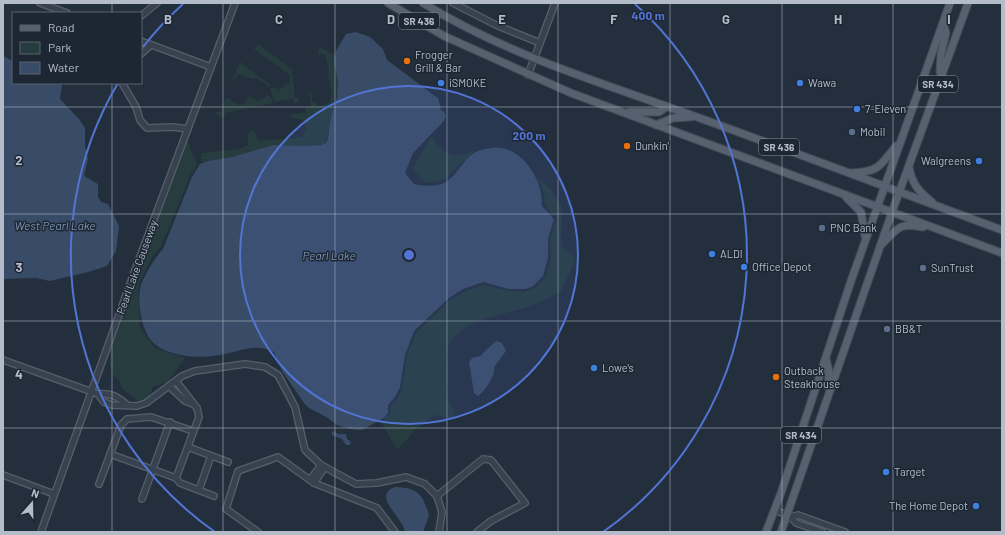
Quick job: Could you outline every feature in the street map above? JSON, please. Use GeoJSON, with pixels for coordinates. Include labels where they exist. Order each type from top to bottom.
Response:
{"type":"FeatureCollection","features":[{"type":"Feature","properties":{"kind":"main road","name":"SR 436"},"geometry":{"type":"LineString","coordinates":[[388,3],[444,36],[528,75],[656,125],[1002,253]]}},
{"type":"Feature","properties":{"kind":"main road","name":"SR 436"},"geometry":{"type":"LineString","coordinates":[[423,3],[496,42],[534,58],[1002,230]]}},
{"type":"Feature","properties":{"kind":"main road","name":"SR 434"},"geometry":{"type":"LineString","coordinates":[[766,532],[775,510],[884,187],[950,3]]}},
{"type":"Feature","properties":{"kind":"main road","name":"SR 434"},"geometry":{"type":"LineString","coordinates":[[781,532],[789,516],[828,395],[899,192],[968,3]]}},
{"type":"Feature","properties":{"kind":"main road"},"geometry":{"type":"LineString","coordinates":[[940,80],[941,54],[946,33],[943,24]]}},
{"type":"Feature","properties":{"kind":"main road"},"geometry":{"type":"LineString","coordinates":[[619,111],[649,114],[659,112],[666,107]]}},
{"type":"Feature","properties":{"kind":"main road"},"geometry":{"type":"LineString","coordinates":[[656,125],[673,118],[695,117]]}},
{"type":"Feature","properties":{"kind":"main road"},"geometry":{"type":"LineString","coordinates":[[848,173],[874,171],[884,162],[900,142]]}},
{"type":"Feature","properties":{"kind":"main road"},"geometry":{"type":"LineString","coordinates":[[909,165],[914,184],[920,192],[939,207]]}},
{"type":"Feature","properties":{"kind":"main road"},"geometry":{"type":"LineString","coordinates":[[843,194],[861,212],[866,239]]}},
{"type":"Feature","properties":{"kind":"main road"},"geometry":{"type":"LineString","coordinates":[[880,246],[904,225],[910,224],[945,232]]}},
{"type":"Feature","properties":{"kind":"main road"},"geometry":{"type":"LineString","coordinates":[[826,359],[829,371],[828,395]]}},
{"type":"Feature","properties":{"kind":"street"},"geometry":{"type":"LineString","coordinates":[[40,3],[64,12]]}},
{"type":"Feature","properties":{"kind":"street"},"geometry":{"type":"LineString","coordinates":[[142,15],[157,3]]}},
{"type":"Feature","properties":{"kind":"street","name":"Pearl Lake Causeway"},"geometry":{"type":"LineString","coordinates":[[41,532],[235,3]]}},
{"type":"Feature","properties":{"kind":"street"},"geometry":{"type":"LineString","coordinates":[[453,3],[502,28],[540,43]]}},
{"type":"Feature","properties":{"kind":"street"},"geometry":{"type":"LineString","coordinates":[[528,75],[555,3]]}},
{"type":"Feature","properties":{"kind":"street"},"geometry":{"type":"LineString","coordinates":[[142,41],[212,67]]}},
{"type":"Feature","properties":{"kind":"street"},"geometry":{"type":"LineString","coordinates":[[142,53],[151,45]]}},
{"type":"Feature","properties":{"kind":"street"},"geometry":{"type":"LineString","coordinates":[[123,84],[136,106],[140,120],[147,128],[172,127],[188,129]]}},
{"type":"Feature","properties":{"kind":"street"},"geometry":{"type":"LineString","coordinates":[[3,360],[98,394],[108,393],[116,396],[127,405]]}},
{"type":"Feature","properties":{"kind":"street"},"geometry":{"type":"LineString","coordinates":[[98,394],[104,402],[108,404],[137,406],[146,403],[182,376],[195,371],[245,364],[265,367],[278,375],[295,407],[305,450],[323,466],[356,484],[377,484],[406,477],[425,484],[439,494],[442,512],[439,532]]}},
{"type":"Feature","properties":{"kind":"street"},"geometry":{"type":"LineString","coordinates":[[176,381],[199,412],[199,417],[176,478]]}},
{"type":"Feature","properties":{"kind":"street"},"geometry":{"type":"LineString","coordinates":[[169,386],[185,401],[193,404]]}},
{"type":"Feature","properties":{"kind":"street"},"geometry":{"type":"LineString","coordinates":[[100,484],[121,425],[126,419],[151,417],[194,431]]}},
{"type":"Feature","properties":{"kind":"street"},"geometry":{"type":"LineString","coordinates":[[142,499],[170,422]]}},
{"type":"Feature","properties":{"kind":"street"},"geometry":{"type":"LineString","coordinates":[[188,447],[228,462]]}},
{"type":"Feature","properties":{"kind":"street"},"geometry":{"type":"LineString","coordinates":[[110,454],[176,478],[180,483],[214,496]]}},
{"type":"Feature","properties":{"kind":"street"},"geometry":{"type":"LineString","coordinates":[[199,490],[211,456]]}},
{"type":"Feature","properties":{"kind":"street"},"geometry":{"type":"LineString","coordinates":[[258,532],[226,509],[238,471],[278,457],[312,482],[377,508],[395,532]]}},
{"type":"Feature","properties":{"kind":"street"},"geometry":{"type":"LineString","coordinates":[[439,494],[483,459],[491,460],[525,503],[491,521],[477,532]]}},
{"type":"Feature","properties":{"kind":"street"},"geometry":{"type":"LineString","coordinates":[[312,482],[323,466]]}},
{"type":"Feature","properties":{"kind":"street"},"geometry":{"type":"LineString","coordinates":[[3,476],[54,494]]}},
{"type":"Feature","properties":{"kind":"street"},"geometry":{"type":"LineString","coordinates":[[775,510],[789,516],[796,522],[822,532]]}},
{"type":"Feature","properties":{"kind":"street"},"geometry":{"type":"LineString","coordinates":[[789,516],[798,516],[845,532]]}},
{"type":"Feature","properties":{"kind":"green space"},"geometry":{"type":"Polygon","coordinates":[[[258,44],[292,69],[295,97],[299,98],[294,104],[293,99],[274,102],[270,89],[275,87],[280,90],[285,84],[290,83],[290,75],[254,49],[258,44]]]}},
{"type":"Feature","properties":{"kind":"green space"},"geometry":{"type":"Polygon","coordinates":[[[319,47],[335,55],[338,79],[331,124],[327,140],[324,144],[300,147],[290,145],[273,145],[232,157],[203,162],[199,157],[202,157],[201,153],[240,149],[248,145],[248,134],[251,130],[256,133],[259,141],[303,137],[306,131],[305,122],[292,118],[291,114],[306,113],[305,107],[311,106],[309,91],[311,91],[312,101],[319,106],[328,104],[331,99],[329,70],[325,54],[318,54],[319,47]]]}},
{"type":"Feature","properties":{"kind":"green space"},"geometry":{"type":"Polygon","coordinates":[[[240,61],[271,85],[270,87],[257,78],[251,79],[238,74],[231,84],[240,61]]]}},
{"type":"Feature","properties":{"kind":"green space"},"geometry":{"type":"Polygon","coordinates":[[[268,95],[271,97],[273,103],[225,113],[225,117],[218,116],[215,112],[221,112],[226,97],[239,105],[245,103],[248,96],[258,101],[268,95]]]}},
{"type":"Feature","properties":{"kind":"green space"},"geometry":{"type":"Polygon","coordinates":[[[432,136],[441,148],[450,154],[461,155],[475,150],[444,180],[426,183],[413,170],[418,158],[432,136]]]}},
{"type":"Feature","properties":{"kind":"green space"},"geometry":{"type":"Polygon","coordinates":[[[187,140],[197,165],[190,176],[161,247],[153,255],[138,286],[140,328],[155,348],[185,358],[168,382],[153,387],[149,397],[139,402],[122,388],[119,380],[113,375],[110,366],[110,350],[187,140]]]}},
{"type":"Feature","properties":{"kind":"green space"},"geometry":{"type":"Polygon","coordinates":[[[538,178],[549,188],[559,201],[562,210],[562,246],[576,258],[561,292],[531,306],[486,319],[463,329],[455,336],[449,344],[447,354],[447,396],[455,412],[454,419],[435,415],[417,428],[397,450],[381,422],[390,414],[391,406],[398,398],[402,388],[407,355],[416,333],[450,300],[464,292],[483,285],[509,291],[525,292],[535,288],[545,278],[551,258],[550,239],[557,218],[548,210],[545,203],[544,193],[538,178]]]}},
{"type":"Feature","properties":{"kind":"water","name":"Pearl Lake"},"geometry":{"type":"Polygon","coordinates":[[[356,32],[370,37],[383,49],[387,60],[438,98],[441,110],[445,113],[446,117],[442,123],[413,153],[405,173],[414,184],[429,186],[444,183],[452,177],[472,154],[484,149],[501,148],[510,150],[525,161],[531,169],[539,186],[542,206],[554,219],[548,239],[548,258],[543,276],[533,286],[526,289],[509,289],[483,282],[463,289],[449,298],[414,331],[405,355],[400,387],[395,397],[388,405],[388,413],[385,417],[362,430],[349,429],[337,425],[328,418],[309,408],[282,371],[274,352],[267,349],[254,348],[219,355],[195,357],[170,352],[156,345],[147,334],[141,318],[139,300],[141,285],[147,272],[163,249],[192,177],[200,164],[208,161],[232,157],[273,145],[304,146],[321,145],[326,143],[337,97],[338,81],[334,60],[336,51],[346,34],[356,32]]]}},
{"type":"Feature","properties":{"kind":"water","name":"West Pearl Lake"},"geometry":{"type":"Polygon","coordinates":[[[3,56],[12,60],[12,84],[62,85],[60,99],[79,119],[85,128],[85,146],[88,159],[84,176],[98,184],[98,197],[101,202],[108,204],[119,226],[116,251],[107,266],[50,281],[36,278],[3,279],[3,56]]]}},
{"type":"Feature","properties":{"kind":"water"},"geometry":{"type":"Polygon","coordinates":[[[496,341],[502,343],[506,351],[494,367],[489,383],[478,396],[474,393],[469,362],[472,358],[480,356],[496,341]]]}},
{"type":"Feature","properties":{"kind":"water"},"geometry":{"type":"Polygon","coordinates":[[[334,431],[338,434],[346,434],[347,439],[351,442],[350,445],[346,445],[342,439],[332,435],[332,432],[334,431]]]}},
{"type":"Feature","properties":{"kind":"water"},"geometry":{"type":"Polygon","coordinates":[[[395,487],[414,490],[424,501],[429,515],[423,532],[405,532],[403,526],[387,501],[386,496],[388,491],[395,487]]]}},
{"type":"Feature","properties":{"kind":"place","name":"Frogger Grill & Bar"},"geometry":{"type":"Point","coordinates":[407,61]}},
{"type":"Feature","properties":{"kind":"place","name":"iSMOKE"},"geometry":{"type":"Point","coordinates":[441,83]}},
{"type":"Feature","properties":{"kind":"place","name":"Wawa"},"geometry":{"type":"Point","coordinates":[800,83]}},
{"type":"Feature","properties":{"kind":"place","name":"7-Eleven"},"geometry":{"type":"Point","coordinates":[857,109]}},
{"type":"Feature","properties":{"kind":"place","name":"Mobil"},"geometry":{"type":"Point","coordinates":[852,132]}},
{"type":"Feature","properties":{"kind":"place","name":"Dunkin'"},"geometry":{"type":"Point","coordinates":[627,146]}},
{"type":"Feature","properties":{"kind":"place","name":"Walgreens"},"geometry":{"type":"Point","coordinates":[979,161]}},
{"type":"Feature","properties":{"kind":"place","name":"PNC Bank"},"geometry":{"type":"Point","coordinates":[822,228]}},
{"type":"Feature","properties":{"kind":"place","name":"ALDI"},"geometry":{"type":"Point","coordinates":[712,254]}},
{"type":"Feature","properties":{"kind":"place","name":"Office Depot"},"geometry":{"type":"Point","coordinates":[744,267]}},
{"type":"Feature","properties":{"kind":"place","name":"SunTrust"},"geometry":{"type":"Point","coordinates":[923,268]}},
{"type":"Feature","properties":{"kind":"place","name":"BB&T"},"geometry":{"type":"Point","coordinates":[887,329]}},
{"type":"Feature","properties":{"kind":"place","name":"Lowe's"},"geometry":{"type":"Point","coordinates":[594,368]}},
{"type":"Feature","properties":{"kind":"place","name":"Outback Steakhouse"},"geometry":{"type":"Point","coordinates":[776,377]}},
{"type":"Feature","properties":{"kind":"place","name":"Target"},"geometry":{"type":"Point","coordinates":[886,472]}},
{"type":"Feature","properties":{"kind":"place","name":"The Home Depot"},"geometry":{"type":"Point","coordinates":[976,506]}}]}
